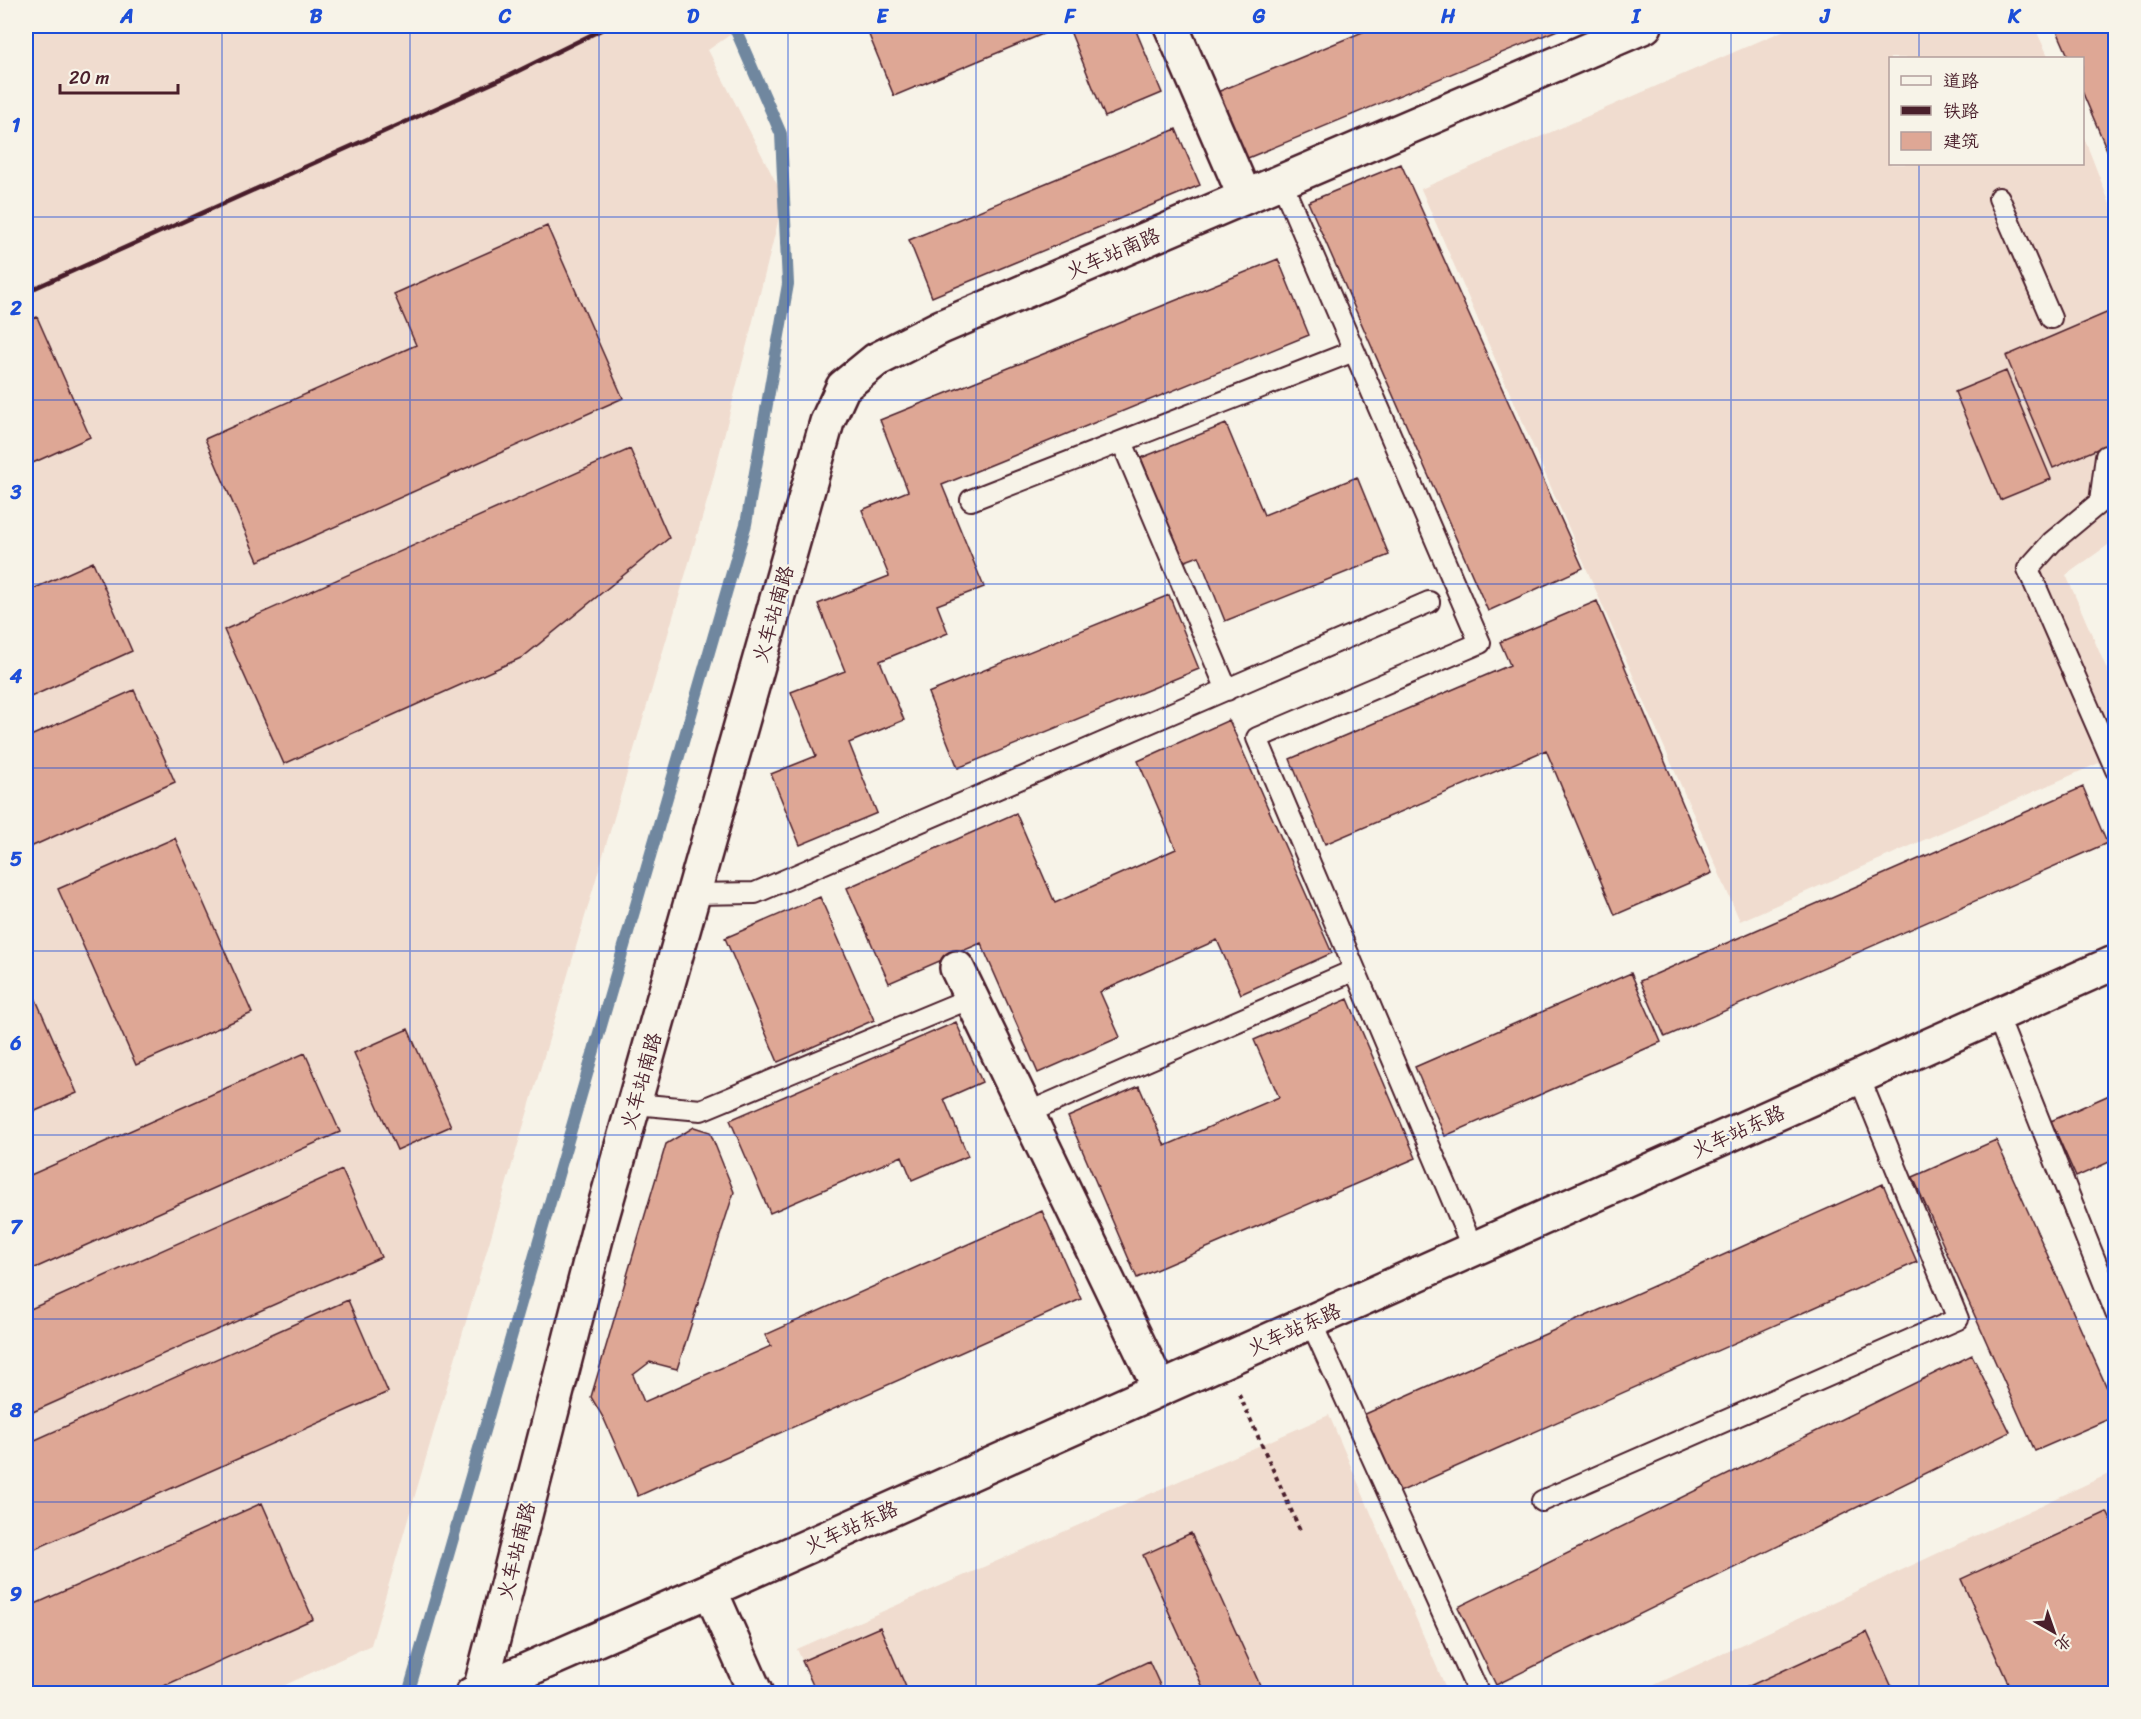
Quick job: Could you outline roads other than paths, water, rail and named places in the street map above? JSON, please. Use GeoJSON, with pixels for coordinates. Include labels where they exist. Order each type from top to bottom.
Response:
{"type":"FeatureCollection","features":[{"type":"Feature","properties":{"kind":"street"},"geometry":{"type":"LineString","coordinates":[[1171,26],[1245,197]]}},
{"type":"Feature","properties":{"kind":"street","name":"火车站南路"},"geometry":{"type":"LineString","coordinates":[[477,1692],[599,1227],[827,423],[843,387],[876,360],[941,327],[1645,26]]}},
{"type":"Feature","properties":{"kind":"street","name":"火车站东路"},"geometry":{"type":"LineString","coordinates":[[477,1692],[2115,962]]}},
{"type":"Feature","properties":{"kind":"street"},"geometry":{"type":"LineString","coordinates":[[957,968],[1160,1389]]}},
{"type":"Feature","properties":{"kind":"street"},"geometry":{"type":"LineString","coordinates":[[710,1590],[756,1694]]}},
{"type":"Feature","properties":{"kind":"lane"},"geometry":{"type":"LineString","coordinates":[[1281,181],[1480,643],[1257,738],[1473,1249]]}},
{"type":"Feature","properties":{"kind":"lane"},"geometry":{"type":"LineString","coordinates":[[1999,198],[2051,318]]}},
{"type":"Feature","properties":{"kind":"lane"},"geometry":{"type":"LineString","coordinates":[[970,500],[1354,351]]}},
{"type":"Feature","properties":{"kind":"lane"},"geometry":{"type":"LineString","coordinates":[[1122,442],[1227,690]]}},
{"type":"Feature","properties":{"kind":"lane"},"geometry":{"type":"LineString","coordinates":[[2106,456],[2100,502],[2052,542],[2028,569],[2115,770]]}},
{"type":"Feature","properties":{"kind":"lane"},"geometry":{"type":"LineString","coordinates":[[694,894],[755,893],[1429,603]]}},
{"type":"Feature","properties":{"kind":"lane"},"geometry":{"type":"LineString","coordinates":[[1027,1113],[1355,970]]}},
{"type":"Feature","properties":{"kind":"lane"},"geometry":{"type":"LineString","coordinates":[[635,1104],[701,1110],[972,998]]}},
{"type":"Feature","properties":{"kind":"lane"},"geometry":{"type":"LineString","coordinates":[[1997,1015],[2115,1313]]}},
{"type":"Feature","properties":{"kind":"lane"},"geometry":{"type":"LineString","coordinates":[[1542,1501],[1958,1318],[1859,1077]]}},
{"type":"Feature","properties":{"kind":"lane"},"geometry":{"type":"LineString","coordinates":[[1311,1322],[1479,1694]]}},
{"type":"Feature","properties":{"kind":"waterway"},"geometry":{"type":"LineString","coordinates":[[408,1694],[746,524],[788,284],[781,134],[734,26]]}},
{"type":"Feature","properties":{"kind":"railway"},"geometry":{"type":"LineString","coordinates":[[26,292],[508,76],[609,26]]}}]}
